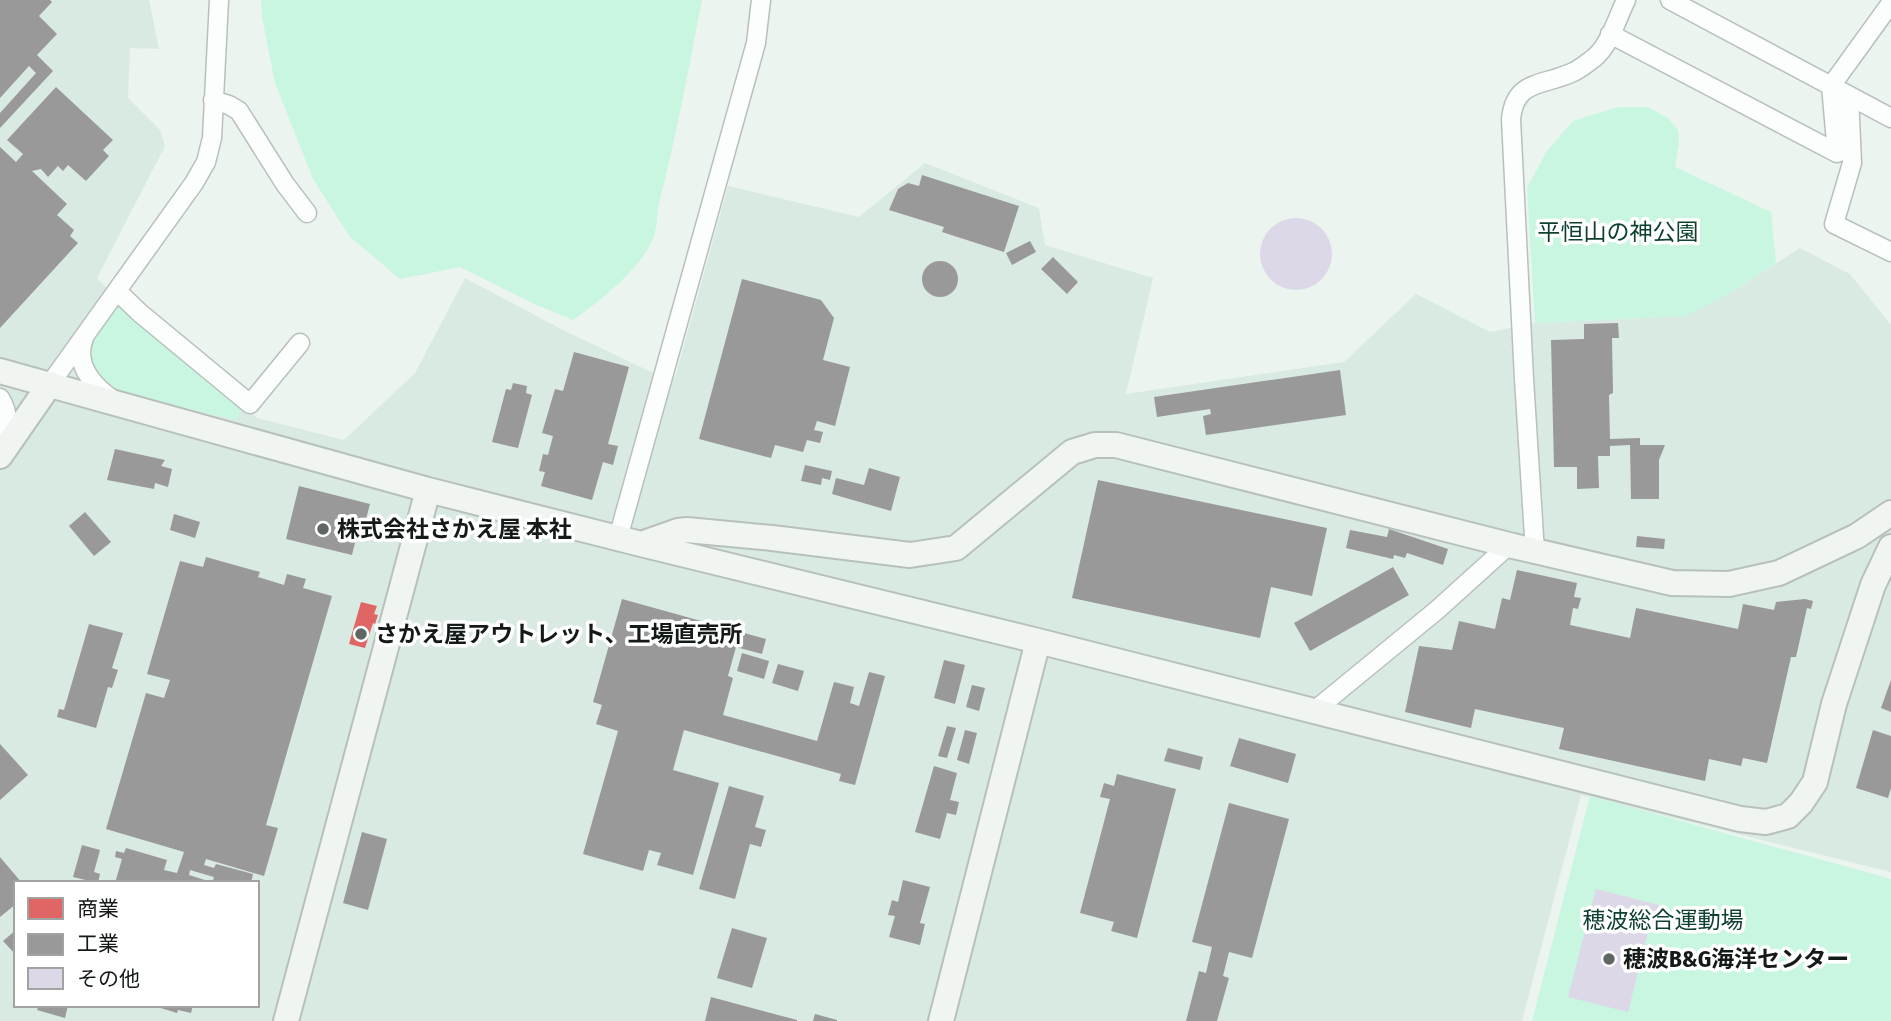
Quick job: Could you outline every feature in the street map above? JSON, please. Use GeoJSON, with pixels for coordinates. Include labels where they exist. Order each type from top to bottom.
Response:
{"type":"FeatureCollection","features":[{"type":"Feature","properties":{"kind":"street"},"geometry":{"type":"LineString","coordinates":[[0,456],[194,183],[206,162],[212,138],[219,0]]}},
{"type":"Feature","properties":{"kind":"street"},"geometry":{"type":"LineString","coordinates":[[629,541],[756,43],[761,0]]}},
{"type":"Feature","properties":{"kind":"street"},"geometry":{"type":"LineString","coordinates":[[1535,552],[1511,119],[1513,104],[1521,92],[1544,80],[1572,73],[1597,56],[1626,0]]}},
{"type":"Feature","properties":{"kind":"street"},"geometry":{"type":"LineString","coordinates":[[1682,3],[1891,118]]}},
{"type":"Feature","properties":{"kind":"street"},"geometry":{"type":"LineString","coordinates":[[1610,34],[1837,153],[1831,86],[1889,9]]}},
{"type":"Feature","properties":{"kind":"street"},"geometry":{"type":"LineString","coordinates":[[1849,96],[1852,163],[1835,224],[1891,252]]}},
{"type":"Feature","properties":{"kind":"street"},"geometry":{"type":"LineString","coordinates":[[213,100],[239,111],[285,184],[307,213]]}},
{"type":"Feature","properties":{"kind":"street"},"geometry":{"type":"LineString","coordinates":[[117,291],[139,313],[250,404],[300,343]]}},
{"type":"Feature","properties":{"kind":"street"},"geometry":{"type":"LineString","coordinates":[[85,335],[80,348],[80,358],[85,371],[94,384],[118,403]]}},
{"type":"Feature","properties":{"kind":"street"},"geometry":{"type":"LineString","coordinates":[[0,371],[428,490],[1038,641],[1740,820],[1766,822],[1788,816],[1815,782],[1839,691],[1873,585],[1891,547]]}},
{"type":"Feature","properties":{"kind":"street"},"geometry":{"type":"LineString","coordinates":[[0,398],[7,412],[8,423],[0,450]]}},
{"type":"Feature","properties":{"kind":"street"},"geometry":{"type":"LineString","coordinates":[[629,541],[687,530],[910,555],[956,548],[1072,452],[1095,444],[1116,445],[1535,552],[1672,583],[1729,584],[1779,573],[1857,536],[1891,513]]}},
{"type":"Feature","properties":{"kind":"street"},"geometry":{"type":"LineString","coordinates":[[286,1021],[428,490]]}},
{"type":"Feature","properties":{"kind":"street"},"geometry":{"type":"LineString","coordinates":[[1314,711],[1437,610],[1508,545]]}},
{"type":"Feature","properties":{"kind":"street"},"geometry":{"type":"LineString","coordinates":[[941,1021],[1038,641]]}},
{"type":"Feature","properties":{"kind":"shaded area"},"geometry":{"type":"Polygon","coordinates":[[[0,0],[149,0],[159,49],[130,48],[128,98],[160,130],[165,146],[97,278],[121,303],[257,418],[344,440],[415,373],[465,278],[563,330],[647,370],[675,378],[728,186],[859,217],[925,163],[1039,208],[1045,245],[1153,278],[1126,394],[1344,362],[1416,294],[1490,332],[1535,323],[1686,316],[1733,291],[1800,248],[1850,274],[1891,325],[1891,872],[1581,795],[1522,1021],[0,1021],[0,0]]]}},
{"type":"Feature","properties":{"kind":"green space"},"geometry":{"type":"Polygon","coordinates":[[[261,0],[702,0],[655,231],[652,241],[637,264],[617,285],[573,320],[460,267],[400,279],[350,237],[313,179],[275,83],[261,0]]]}},
{"type":"Feature","properties":{"kind":"green space","name":"平恒山の神公園"},"geometry":{"type":"Polygon","coordinates":[[[1618,107],[1647,107],[1668,118],[1678,130],[1675,167],[1771,212],[1776,263],[1687,316],[1535,323],[1527,188],[1547,151],[1573,121],[1618,107]]]}},
{"type":"Feature","properties":{"kind":"green space"},"geometry":{"type":"Polygon","coordinates":[[[121,303],[242,405],[237,420],[129,394],[100,379],[92,365],[91,347],[121,303]]]}},
{"type":"Feature","properties":{"kind":"green space","name":"穂波総合運動場"},"geometry":{"type":"Polygon","coordinates":[[[1590,796],[1891,879],[1891,1021],[1532,1021],[1590,796]]]}},
{"type":"Feature","properties":{"kind":"building: 商業","name":"さかえ屋アウトレット、工場直売所"},"geometry":{"type":"Polygon","coordinates":[[[361,602],[377,606],[374,614],[378,615],[365,648],[349,644],[361,602]]]}},
{"type":"Feature","properties":{"kind":"building: 工業"},"geometry":{"type":"Polygon","coordinates":[[[0,0],[50,0],[52,2],[39,16],[57,34],[37,55],[53,71],[0,128],[0,113],[36,73],[29,66],[0,98],[0,0]]]}},
{"type":"Feature","properties":{"kind":"building: 工業"},"geometry":{"type":"Polygon","coordinates":[[[56,87],[113,140],[103,150],[109,156],[86,181],[68,165],[63,171],[58,166],[48,177],[41,169],[32,171],[67,204],[57,215],[74,230],[70,236],[78,243],[0,328],[0,147],[16,162],[23,154],[7,140],[56,87]]]}},
{"type":"Feature","properties":{"kind":"building: 工業"},"geometry":{"type":"Polygon","coordinates":[[[922,175],[1019,206],[1004,252],[942,232],[944,227],[889,210],[898,189],[908,183],[919,186],[922,175]]]}},
{"type":"Feature","properties":{"kind":"building: 工業"},"geometry":{"type":"Polygon","coordinates":[[[1030,241],[1036,252],[1012,265],[1006,253],[1030,241]]]}},
{"type":"Feature","properties":{"kind":"building: 工業"},"geometry":{"type":"Polygon","coordinates":[[[1053,257],[1078,282],[1067,294],[1041,269],[1053,257]]]}},
{"type":"Feature","properties":{"kind":"building: 工業"},"geometry":{"type":"Polygon","coordinates":[[[940,261],[953,266],[958,279],[953,292],[940,297],[927,292],[922,279],[927,266],[940,261]]]}},
{"type":"Feature","properties":{"kind":"building: 工業"},"geometry":{"type":"Polygon","coordinates":[[[742,279],[821,300],[834,318],[823,360],[850,367],[835,426],[817,421],[814,430],[823,432],[820,443],[807,440],[803,452],[775,445],[771,458],[699,439],[742,279]]]}},
{"type":"Feature","properties":{"kind":"building: 工業"},"geometry":{"type":"Polygon","coordinates":[[[1618,323],[1619,338],[1612,338],[1610,439],[1640,438],[1640,445],[1665,445],[1659,460],[1659,499],[1631,499],[1630,445],[1610,446],[1610,456],[1598,456],[1599,488],[1577,489],[1577,467],[1554,467],[1551,340],[1584,339],[1584,324],[1618,323]]]}},
{"type":"Feature","properties":{"kind":"building: 工業"},"geometry":{"type":"Polygon","coordinates":[[[574,352],[629,367],[608,444],[618,446],[613,465],[603,462],[592,500],[541,486],[545,472],[539,471],[543,454],[548,455],[553,436],[542,433],[555,389],[563,391],[574,352]]]}},
{"type":"Feature","properties":{"kind":"building: 工業"},"geometry":{"type":"Polygon","coordinates":[[[1340,370],[1346,415],[1206,435],[1203,416],[1211,414],[1210,409],[1157,417],[1154,397],[1340,370]]]}},
{"type":"Feature","properties":{"kind":"building: 工業"},"geometry":{"type":"Polygon","coordinates":[[[513,383],[527,386],[526,393],[532,395],[518,448],[492,442],[506,389],[511,390],[513,383]]]}},
{"type":"Feature","properties":{"kind":"building: 工業"},"geometry":{"type":"Polygon","coordinates":[[[115,449],[165,460],[161,466],[172,469],[168,487],[155,483],[154,489],[107,480],[115,449]]]}},
{"type":"Feature","properties":{"kind":"building: 工業"},"geometry":{"type":"Polygon","coordinates":[[[805,465],[832,471],[830,480],[822,478],[821,485],[801,481],[805,465]]]}},
{"type":"Feature","properties":{"kind":"building: 工業"},"geometry":{"type":"Polygon","coordinates":[[[869,468],[900,477],[891,511],[832,494],[836,478],[864,485],[869,468]]]}},
{"type":"Feature","properties":{"kind":"building: 工業"},"geometry":{"type":"Polygon","coordinates":[[[1098,480],[1327,528],[1312,596],[1271,587],[1260,638],[1072,598],[1098,480]]]}},
{"type":"Feature","properties":{"kind":"building: 工業","name":"株式会社さかえ屋 本社"},"geometry":{"type":"Polygon","coordinates":[[[299,486],[370,504],[366,519],[361,518],[352,555],[286,539],[299,486]]]}},
{"type":"Feature","properties":{"kind":"building: 工業"},"geometry":{"type":"Polygon","coordinates":[[[85,512],[111,542],[94,556],[69,526],[85,512]]]}},
{"type":"Feature","properties":{"kind":"building: 工業"},"geometry":{"type":"Polygon","coordinates":[[[174,514],[200,522],[195,538],[170,530],[174,514]]]}},
{"type":"Feature","properties":{"kind":"building: 工業"},"geometry":{"type":"Polygon","coordinates":[[[1389,529],[1448,549],[1443,565],[1407,553],[1405,558],[1394,555],[1393,559],[1346,548],[1350,530],[1387,537],[1389,529]]]}},
{"type":"Feature","properties":{"kind":"building: 工業"},"geometry":{"type":"Polygon","coordinates":[[[1637,536],[1665,539],[1664,549],[1636,547],[1637,536]]]}},
{"type":"Feature","properties":{"kind":"building: 工業"},"geometry":{"type":"Polygon","coordinates":[[[206,557],[260,572],[258,577],[284,585],[287,574],[306,579],[303,588],[332,596],[266,825],[278,828],[264,876],[206,859],[204,865],[214,868],[216,864],[253,874],[251,881],[213,881],[214,877],[190,870],[189,875],[208,881],[116,881],[122,859],[115,857],[116,851],[124,853],[126,848],[167,860],[164,870],[177,873],[184,852],[106,829],[146,693],[164,698],[170,680],[147,674],[180,561],[203,567],[206,557]]]}},
{"type":"Feature","properties":{"kind":"building: 工業"},"geometry":{"type":"Polygon","coordinates":[[[1393,567],[1409,595],[1310,651],[1294,623],[1393,567]]]}},
{"type":"Feature","properties":{"kind":"building: 工業"},"geometry":{"type":"Polygon","coordinates":[[[1517,570],[1577,583],[1574,597],[1581,598],[1578,609],[1573,608],[1570,625],[1630,638],[1636,608],[1738,629],[1743,604],[1774,610],[1776,602],[1805,599],[1813,601],[1811,609],[1807,608],[1796,657],[1791,657],[1767,763],[1743,758],[1741,766],[1709,759],[1705,781],[1559,749],[1564,728],[1475,709],[1471,728],[1405,712],[1419,646],[1452,650],[1459,621],[1495,629],[1502,598],[1510,600],[1517,570]]]}},
{"type":"Feature","properties":{"kind":"building: 工業"},"geometry":{"type":"Polygon","coordinates":[[[622,599],[766,639],[762,654],[736,647],[728,676],[733,678],[723,715],[817,741],[834,682],[854,687],[850,703],[859,706],[869,672],[885,676],[855,785],[839,781],[841,774],[684,730],[673,770],[719,783],[693,875],[657,865],[661,853],[649,850],[643,871],[583,854],[618,731],[596,724],[602,705],[593,702],[622,599]]]}},
{"type":"Feature","properties":{"kind":"building: 工業"},"geometry":{"type":"Polygon","coordinates":[[[89,624],[123,633],[112,668],[118,670],[112,688],[108,687],[96,728],[57,717],[59,709],[64,710],[89,624]]]}},
{"type":"Feature","properties":{"kind":"building: 工業"},"geometry":{"type":"Polygon","coordinates":[[[742,653],[769,661],[764,679],[737,671],[742,653]]]}},
{"type":"Feature","properties":{"kind":"building: 工業"},"geometry":{"type":"Polygon","coordinates":[[[944,660],[965,665],[955,704],[934,698],[944,660]]]}},
{"type":"Feature","properties":{"kind":"building: 工業"},"geometry":{"type":"Polygon","coordinates":[[[778,664],[804,671],[798,691],[772,683],[778,664]]]}},
{"type":"Feature","properties":{"kind":"building: 工業"},"geometry":{"type":"Polygon","coordinates":[[[1891,680],[1891,712],[1881,708],[1891,680]]]}},
{"type":"Feature","properties":{"kind":"building: 工業"},"geometry":{"type":"Polygon","coordinates":[[[972,685],[985,688],[979,711],[966,707],[972,685]]]}},
{"type":"Feature","properties":{"kind":"building: 工業"},"geometry":{"type":"Polygon","coordinates":[[[947,726],[956,728],[947,758],[938,756],[947,726]]]}},
{"type":"Feature","properties":{"kind":"building: 工業"},"geometry":{"type":"Polygon","coordinates":[[[965,730],[977,733],[969,764],[957,760],[965,730]]]}},
{"type":"Feature","properties":{"kind":"building: 工業"},"geometry":{"type":"Polygon","coordinates":[[[1873,730],[1891,736],[1891,788],[1888,798],[1856,788],[1873,730]]]}},
{"type":"Feature","properties":{"kind":"building: 工業"},"geometry":{"type":"Polygon","coordinates":[[[1239,738],[1296,754],[1288,783],[1230,766],[1239,738]]]}},
{"type":"Feature","properties":{"kind":"building: 工業"},"geometry":{"type":"Polygon","coordinates":[[[0,744],[28,775],[0,800],[0,744]]]}},
{"type":"Feature","properties":{"kind":"building: 工業"},"geometry":{"type":"Polygon","coordinates":[[[1168,748],[1203,757],[1200,770],[1164,761],[1168,748]]]}},
{"type":"Feature","properties":{"kind":"building: 工業"},"geometry":{"type":"Polygon","coordinates":[[[934,766],[957,773],[950,800],[959,802],[956,815],[947,813],[940,839],[915,832],[934,766]]]}},
{"type":"Feature","properties":{"kind":"building: 工業"},"geometry":{"type":"Polygon","coordinates":[[[1117,774],[1176,789],[1137,938],[1111,931],[1114,922],[1080,913],[1110,799],[1100,797],[1104,783],[1114,786],[1117,774]]]}},
{"type":"Feature","properties":{"kind":"building: 工業"},"geometry":{"type":"Polygon","coordinates":[[[729,786],[764,796],[755,827],[766,830],[761,847],[750,844],[735,899],[699,889],[729,786]]]}},
{"type":"Feature","properties":{"kind":"building: 工業"},"geometry":{"type":"Polygon","coordinates":[[[1229,803],[1289,819],[1252,958],[1229,952],[1223,976],[1229,978],[1217,1021],[1186,1021],[1199,971],[1206,973],[1212,947],[1192,942],[1229,803]]]}},
{"type":"Feature","properties":{"kind":"building: 工業"},"geometry":{"type":"Polygon","coordinates":[[[362,832],[387,839],[368,910],[343,903],[362,832]]]}},
{"type":"Feature","properties":{"kind":"building: 工業"},"geometry":{"type":"Polygon","coordinates":[[[82,845],[100,850],[94,872],[100,874],[98,881],[73,877],[82,845]]]}},
{"type":"Feature","properties":{"kind":"building: 工業"},"geometry":{"type":"Polygon","coordinates":[[[0,857],[20,881],[14,881],[14,906],[0,917],[0,857]]]}},
{"type":"Feature","properties":{"kind":"building: 工業"},"geometry":{"type":"Polygon","coordinates":[[[903,880],[930,887],[920,923],[925,924],[920,945],[889,937],[895,916],[888,915],[892,900],[898,902],[903,880]]]}},
{"type":"Feature","properties":{"kind":"building: 工業"},"geometry":{"type":"Polygon","coordinates":[[[732,928],[767,938],[752,988],[717,978],[732,928]]]}},
{"type":"Feature","properties":{"kind":"building: 工業"},"geometry":{"type":"Polygon","coordinates":[[[14,932],[14,953],[3,941],[14,932]]]}},
{"type":"Feature","properties":{"kind":"building: 工業"},"geometry":{"type":"Polygon","coordinates":[[[711,997],[797,1020],[797,1021],[705,1021],[711,997]]]}},
{"type":"Feature","properties":{"kind":"building: 工業"},"geometry":{"type":"Polygon","coordinates":[[[38,1007],[68,1007],[65,1018],[37,1010],[38,1007]]]}},
{"type":"Feature","properties":{"kind":"building: 工業"},"geometry":{"type":"Polygon","coordinates":[[[158,1007],[192,1007],[191,1013],[178,1010],[177,1013],[158,1007]]]}},
{"type":"Feature","properties":{"kind":"building: 工業"},"geometry":{"type":"Polygon","coordinates":[[[815,1014],[837,1020],[837,1021],[813,1021],[815,1014]]]}},
{"type":"Feature","properties":{"kind":"building: その他"},"geometry":{"type":"Polygon","coordinates":[[[1296,218],[1316,224],[1326,234],[1332,254],[1326,274],[1316,284],[1296,290],[1276,284],[1266,274],[1260,254],[1266,234],[1276,224],[1296,218]]]}},
{"type":"Feature","properties":{"kind":"building: その他","name":"穂波B&G海洋センター"},"geometry":{"type":"Polygon","coordinates":[[[1596,889],[1663,906],[1659,922],[1651,920],[1628,1012],[1568,997],[1596,889]]]}},
{"type":"Feature","properties":{"kind":"place","name":"株式会社さかえ屋 本社"},"geometry":{"type":"Point","coordinates":[323,529]}},
{"type":"Feature","properties":{"kind":"place","name":"さかえ屋アウトレット、工場直売所"},"geometry":{"type":"Point","coordinates":[361,634]}},
{"type":"Feature","properties":{"kind":"place","name":"穂波B&G海洋センター"},"geometry":{"type":"Point","coordinates":[1609,959]}}]}
